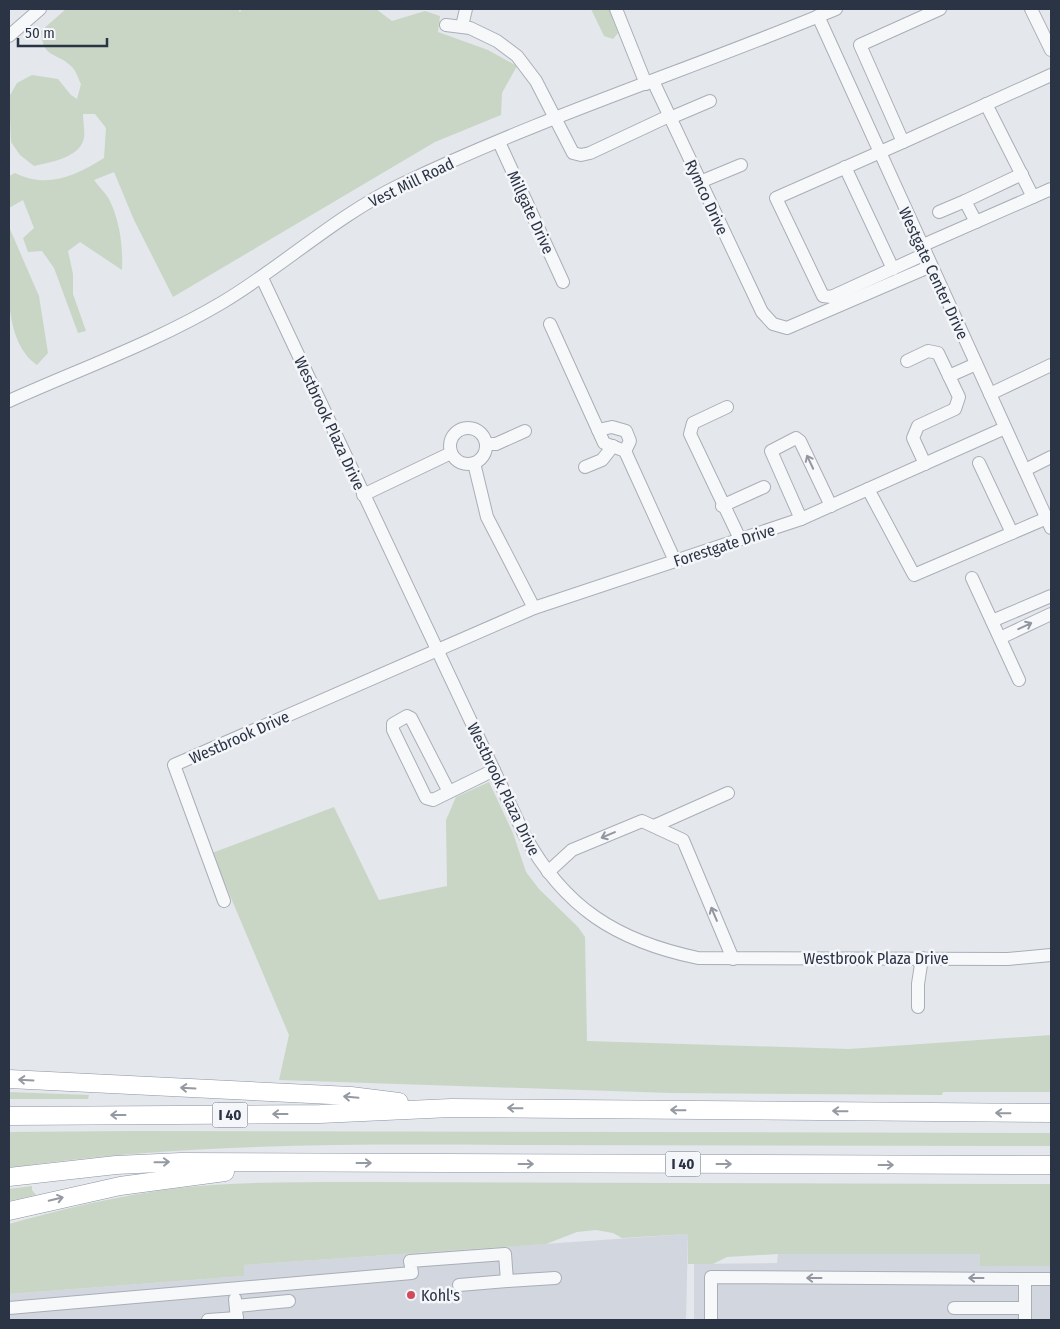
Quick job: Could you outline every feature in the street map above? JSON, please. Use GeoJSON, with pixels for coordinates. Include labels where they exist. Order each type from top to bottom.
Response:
{"type":"FeatureCollection","features":[{"type":"Feature","properties":{"kind":"highway"},"geometry":{"type":"LineString","coordinates":[[9,1079],[351,1096],[451,1108]]}},
{"type":"Feature","properties":{"kind":"highway","name":"I 40"},"geometry":{"type":"LineString","coordinates":[[9,1116],[320,1114],[451,1108],[1051,1113]]}},
{"type":"Feature","properties":{"kind":"highway","name":"I 40"},"geometry":{"type":"LineString","coordinates":[[9,1177],[148,1162],[1051,1165]]}},
{"type":"Feature","properties":{"kind":"highway"},"geometry":{"type":"LineString","coordinates":[[9,1211],[81,1193],[163,1180],[315,1163]]}},
{"type":"Feature","properties":{"kind":"street"},"geometry":{"type":"LineString","coordinates":[[9,36],[40,9]]}},
{"type":"Feature","properties":{"kind":"street"},"geometry":{"type":"LineString","coordinates":[[462,26],[466,9]]}},
{"type":"Feature","properties":{"kind":"street","name":"Rymco Drive"},"geometry":{"type":"LineString","coordinates":[[616,9],[649,82],[670,117],[762,312],[772,324],[787,328],[930,266]]}},
{"type":"Feature","properties":{"kind":"street","name":"Vest Mill Road"},"geometry":{"type":"LineString","coordinates":[[9,400],[174,327],[220,304],[262,278],[368,202],[433,170],[818,13],[836,9]]}},
{"type":"Feature","properties":{"kind":"street"},"geometry":{"type":"LineString","coordinates":[[1032,9],[1051,50]]}},
{"type":"Feature","properties":{"kind":"street"},"geometry":{"type":"LineString","coordinates":[[903,142],[860,45],[933,10]]}},
{"type":"Feature","properties":{"kind":"street","name":"Westgate Center Drive"},"geometry":{"type":"LineString","coordinates":[[818,13],[930,266],[1049,523]]}},
{"type":"Feature","properties":{"kind":"street"},"geometry":{"type":"LineString","coordinates":[[446,25],[462,26],[497,41],[517,56],[536,80],[573,153],[581,155],[710,101]]}},
{"type":"Feature","properties":{"kind":"street"},"geometry":{"type":"LineString","coordinates":[[1051,75],[776,198],[819,291],[823,296],[831,297],[893,269],[923,250],[976,222],[1051,189]]}},
{"type":"Feature","properties":{"kind":"street"},"geometry":{"type":"LineString","coordinates":[[986,104],[1033,197]]}},
{"type":"Feature","properties":{"kind":"street","name":"Millgate Drive"},"geometry":{"type":"LineString","coordinates":[[499,142],[563,282]]}},
{"type":"Feature","properties":{"kind":"street"},"geometry":{"type":"LineString","coordinates":[[700,182],[741,164]]}},
{"type":"Feature","properties":{"kind":"street"},"geometry":{"type":"LineString","coordinates":[[845,167],[893,269]]}},
{"type":"Feature","properties":{"kind":"street"},"geometry":{"type":"LineString","coordinates":[[939,212],[1022,174]]}},
{"type":"Feature","properties":{"kind":"street"},"geometry":{"type":"LineString","coordinates":[[966,201],[976,222]]}},
{"type":"Feature","properties":{"kind":"street","name":"Westbrook Plaza Drive"},"geometry":{"type":"LineString","coordinates":[[262,278],[524,834],[536,857],[558,885],[586,911],[614,929],[642,943],[664,951],[698,958],[1008,959],[1051,955]]}},
{"type":"Feature","properties":{"kind":"street"},"geometry":{"type":"LineString","coordinates":[[550,324],[604,442],[625,451],[675,561]]}},
{"type":"Feature","properties":{"kind":"street"},"geometry":{"type":"LineString","coordinates":[[907,361],[928,351],[938,353],[959,397],[955,409],[918,426],[913,438],[925,464]]}},
{"type":"Feature","properties":{"kind":"street"},"geometry":{"type":"LineString","coordinates":[[949,376],[976,364]]}},
{"type":"Feature","properties":{"kind":"street"},"geometry":{"type":"LineString","coordinates":[[990,394],[1051,365]]}},
{"type":"Feature","properties":{"kind":"street"},"geometry":{"type":"LineString","coordinates":[[727,407],[693,423],[690,434],[722,506],[740,539]]}},
{"type":"Feature","properties":{"kind":"street"},"geometry":{"type":"LineString","coordinates":[[468,427],[480,431],[487,444],[483,458],[474,463],[460,462],[451,454],[450,441],[457,431],[462,428],[468,427]]}},
{"type":"Feature","properties":{"kind":"street"},"geometry":{"type":"LineString","coordinates":[[598,430],[612,427],[626,431],[630,441],[625,451]]}},
{"type":"Feature","properties":{"kind":"street","name":"Forestgate Drive"},"geometry":{"type":"LineString","coordinates":[[438,650],[534,608],[800,520],[1005,428]]}},
{"type":"Feature","properties":{"kind":"street"},"geometry":{"type":"LineString","coordinates":[[487,444],[496,444],[525,431]]}},
{"type":"Feature","properties":{"kind":"street"},"geometry":{"type":"LineString","coordinates":[[800,520],[771,451],[796,438],[800,441],[831,506]]}},
{"type":"Feature","properties":{"kind":"street"},"geometry":{"type":"LineString","coordinates":[[585,467],[602,460],[613,446]]}},
{"type":"Feature","properties":{"kind":"street"},"geometry":{"type":"LineString","coordinates":[[363,495],[451,454]]}},
{"type":"Feature","properties":{"kind":"street"},"geometry":{"type":"LineString","coordinates":[[1024,470],[1051,457]]}},
{"type":"Feature","properties":{"kind":"street"},"geometry":{"type":"LineString","coordinates":[[474,463],[487,517],[534,608]]}},
{"type":"Feature","properties":{"kind":"street"},"geometry":{"type":"LineString","coordinates":[[979,463],[1012,533]]}},
{"type":"Feature","properties":{"kind":"street"},"geometry":{"type":"LineString","coordinates":[[722,506],[764,487]]}},
{"type":"Feature","properties":{"kind":"street"},"geometry":{"type":"LineString","coordinates":[[868,490],[914,575],[1012,533],[1049,523]]}},
{"type":"Feature","properties":{"kind":"street"},"geometry":{"type":"LineString","coordinates":[[972,578],[1019,680]]}},
{"type":"Feature","properties":{"kind":"street"},"geometry":{"type":"LineString","coordinates":[[992,621],[1051,596]]}},
{"type":"Feature","properties":{"kind":"street"},"geometry":{"type":"LineString","coordinates":[[1000,638],[1051,614]]}},
{"type":"Feature","properties":{"kind":"street","name":"Westbrook Drive"},"geometry":{"type":"LineString","coordinates":[[224,901],[174,765],[438,650]]}},
{"type":"Feature","properties":{"kind":"street"},"geometry":{"type":"LineString","coordinates":[[449,792],[411,718],[407,716],[393,724],[393,730],[426,798],[433,800],[494,770]]}},
{"type":"Feature","properties":{"kind":"street"},"geometry":{"type":"LineString","coordinates":[[654,826],[728,793]]}},
{"type":"Feature","properties":{"kind":"street"},"geometry":{"type":"LineString","coordinates":[[548,872],[572,850],[642,821],[654,826],[683,840],[733,959]]}},
{"type":"Feature","properties":{"kind":"street"},"geometry":{"type":"LineString","coordinates":[[918,1007],[918,984],[922,958]]}},
{"type":"Feature","properties":{"kind":"street"},"geometry":{"type":"LineString","coordinates":[[9,1308],[412,1273],[410,1261],[505,1254],[508,1281]]}},
{"type":"Feature","properties":{"kind":"street"},"geometry":{"type":"LineString","coordinates":[[711,1320],[712,1277],[1051,1279]]}},
{"type":"Feature","properties":{"kind":"street"},"geometry":{"type":"LineString","coordinates":[[459,1285],[555,1278]]}},
{"type":"Feature","properties":{"kind":"street"},"geometry":{"type":"LineString","coordinates":[[954,1308],[1025,1314],[1025,1278]]}},
{"type":"Feature","properties":{"kind":"street"},"geometry":{"type":"LineString","coordinates":[[235,1288],[237,1315]]}},
{"type":"Feature","properties":{"kind":"street"},"geometry":{"type":"LineString","coordinates":[[208,1320],[237,1315],[289,1301]]}},
{"type":"Feature","properties":{"kind":"shaded area"},"geometry":{"type":"Polygon","coordinates":[[[688,1234],[686,1320],[9,1320],[9,1294],[244,1276],[244,1265],[688,1234]]]}},
{"type":"Feature","properties":{"kind":"shaded area"},"geometry":{"type":"Polygon","coordinates":[[[778,1254],[980,1254],[980,1266],[1051,1266],[1051,1320],[694,1320],[694,1264],[777,1263],[778,1254]]]}},
{"type":"Feature","properties":{"kind":"green space"},"geometry":{"type":"Polygon","coordinates":[[[66,9],[238,9],[240,12],[242,9],[376,9],[392,21],[425,11],[440,16],[438,32],[488,50],[517,66],[502,93],[501,115],[435,142],[173,297],[134,220],[114,172],[94,180],[106,194],[116,216],[122,252],[122,270],[80,242],[68,251],[73,274],[73,294],[86,331],[78,333],[54,268],[42,251],[28,252],[23,238],[34,228],[23,200],[9,208],[9,176],[15,173],[38,180],[61,178],[72,175],[104,158],[106,128],[95,114],[83,114],[84,138],[81,145],[71,155],[56,161],[34,166],[20,155],[11,142],[9,97],[17,83],[32,75],[58,79],[71,95],[77,99],[81,84],[76,72],[65,61],[47,50],[42,40],[41,31],[66,9]]]}},
{"type":"Feature","properties":{"kind":"green space"},"geometry":{"type":"Polygon","coordinates":[[[591,9],[609,9],[618,33],[613,39],[604,36],[591,9]]]}},
{"type":"Feature","properties":{"kind":"green space"},"geometry":{"type":"Polygon","coordinates":[[[9,227],[39,296],[48,353],[37,365],[25,353],[17,339],[12,321],[8,283],[9,227]]]}},
{"type":"Feature","properties":{"kind":"green space"},"geometry":{"type":"Polygon","coordinates":[[[489,782],[513,833],[526,872],[539,889],[578,927],[585,937],[587,1041],[849,1049],[1051,1035],[1051,1092],[943,1092],[942,1095],[671,1093],[279,1080],[289,1035],[212,853],[334,807],[379,900],[447,886],[446,820],[456,797],[489,782]]]}},
{"type":"Feature","properties":{"kind":"green space"},"geometry":{"type":"Polygon","coordinates":[[[9,1092],[89,1095],[88,1099],[9,1099],[9,1092]]]}},
{"type":"Feature","properties":{"kind":"green space"},"geometry":{"type":"Polygon","coordinates":[[[9,1132],[1051,1133],[1051,1146],[326,1145],[199,1149],[72,1160],[9,1168],[9,1132]]]}},
{"type":"Feature","properties":{"kind":"green space"},"geometry":{"type":"Polygon","coordinates":[[[245,1183],[1051,1184],[1051,1266],[980,1266],[980,1254],[778,1254],[727,1257],[713,1264],[688,1264],[688,1234],[622,1238],[613,1233],[596,1230],[577,1232],[546,1244],[244,1265],[244,1276],[9,1294],[9,1224],[90,1203],[174,1189],[245,1183]]]}},
{"type":"Feature","properties":{"kind":"green space"},"geometry":{"type":"Polygon","coordinates":[[[32,1186],[32,1190],[36,1195],[9,1201],[9,1189],[32,1186]]]}},
{"type":"Feature","properties":{"kind":"place","name":"Kohl's"},"geometry":{"type":"Point","coordinates":[411,1295]}}]}
